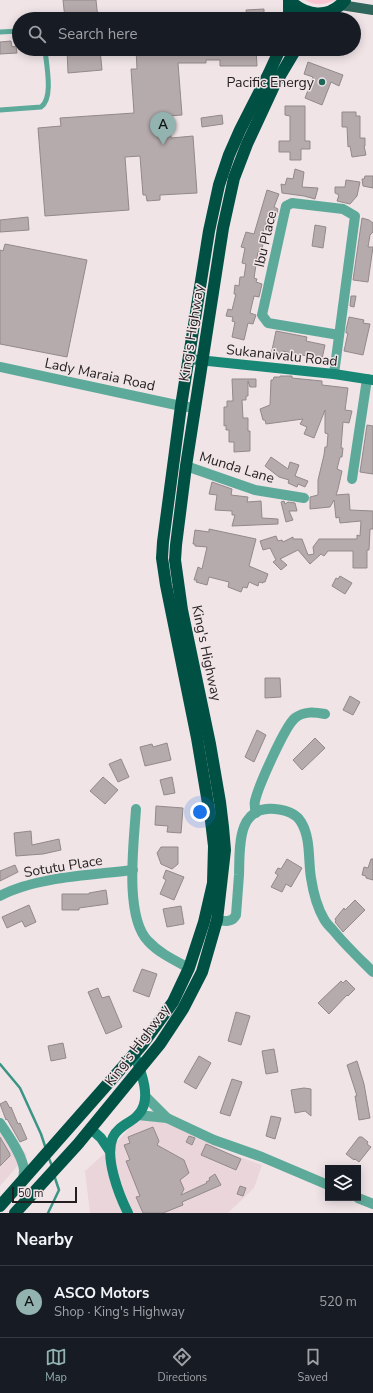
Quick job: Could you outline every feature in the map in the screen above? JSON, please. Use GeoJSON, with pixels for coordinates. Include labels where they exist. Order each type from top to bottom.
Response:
{"type":"FeatureCollection","features":[{"type":"Feature","properties":{"kind":"highway"},"geometry":{"type":"LineString","coordinates":[[289,0],[297,8],[307,12]]}},
{"type":"Feature","properties":{"kind":"highway"},"geometry":{"type":"LineString","coordinates":[[288,12],[289,0]]}},
{"type":"Feature","properties":{"kind":"highway"},"geometry":{"type":"LineString","coordinates":[[330,12],[343,2]]}},
{"type":"Feature","properties":{"kind":"highway","name":"King's Highway"},"geometry":{"type":"LineString","coordinates":[[0,1206],[134,1054],[173,1002],[198,942],[208,906],[213,883],[214,854],[211,821],[197,738],[166,585],[162,558],[165,518],[209,231],[219,185],[229,155],[240,130],[277,56]]}},
{"type":"Feature","properties":{"kind":"highway","name":"King's Highway"},"geometry":{"type":"LineString","coordinates":[[16,1213],[91,1129],[160,1044],[179,1015],[202,972],[217,920],[225,850],[223,827],[210,744],[182,610],[175,560],[176,545],[202,360],[223,228],[234,178],[247,144],[281,72],[291,56]]}},
{"type":"Feature","properties":{"kind":"main road"},"geometry":{"type":"LineString","coordinates":[[343,2],[373,10]]}},
{"type":"Feature","properties":{"kind":"main road","name":"Sukanaivalu Road"},"geometry":{"type":"LineString","coordinates":[[189,359],[334,374],[370,380]]}},
{"type":"Feature","properties":{"kind":"main road"},"geometry":{"type":"LineString","coordinates":[[109,1150],[113,1137],[120,1128],[138,1115],[143,1107],[146,1097],[140,1069],[134,1054]]}},
{"type":"Feature","properties":{"kind":"main road"},"geometry":{"type":"LineString","coordinates":[[91,1129],[101,1138],[109,1150],[112,1168],[122,1201],[128,1213]]}},
{"type":"Feature","properties":{"kind":"street","name":"Ibu Place"},"geometry":{"type":"LineString","coordinates":[[334,374],[355,216],[343,209],[292,202],[286,206],[262,315],[268,323],[339,335]]}},
{"type":"Feature","properties":{"kind":"street","name":"Lady Maraia Road"},"geometry":{"type":"LineString","coordinates":[[0,367],[195,408]]}},
{"type":"Feature","properties":{"kind":"street"},"geometry":{"type":"LineString","coordinates":[[352,479],[370,380]]}},
{"type":"Feature","properties":{"kind":"street","name":"Munda Lane"},"geometry":{"type":"LineString","coordinates":[[186,466],[255,490],[304,498]]}},
{"type":"Feature","properties":{"kind":"street"},"geometry":{"type":"LineString","coordinates":[[256,813],[256,798],[268,768],[288,727],[294,719],[303,714],[312,712],[325,714]]}},
{"type":"Feature","properties":{"kind":"street"},"geometry":{"type":"LineString","coordinates":[[217,920],[229,921],[234,919],[236,915],[242,830],[250,817],[256,813],[271,808],[281,809],[295,815],[300,820],[306,834],[311,878],[317,901],[324,919],[343,943],[373,972]]}},
{"type":"Feature","properties":{"kind":"street"},"geometry":{"type":"LineString","coordinates":[[136,809],[133,905],[139,926],[147,940],[164,955],[188,968]]}},
{"type":"Feature","properties":{"kind":"street","name":"Sotutu Place"},"geometry":{"type":"LineString","coordinates":[[0,896],[11,890],[32,884],[66,878],[133,870]]}},
{"type":"Feature","properties":{"kind":"street"},"geometry":{"type":"LineString","coordinates":[[146,1097],[167,1118]]}},
{"type":"Feature","properties":{"kind":"street"},"geometry":{"type":"LineString","coordinates":[[138,1115],[167,1118],[214,1140],[262,1157],[325,1184]]}},
{"type":"Feature","properties":{"kind":"street"},"geometry":{"type":"LineString","coordinates":[[0,1123],[23,1164],[24,1180]]}},
{"type":"Feature","properties":{"kind":"street"},"geometry":{"type":"LineString","coordinates":[[361,1199],[373,1204]]}},
{"type":"Feature","properties":{"kind":"lane"},"geometry":{"type":"LineString","coordinates":[[0,32],[12,31]]}},
{"type":"Feature","properties":{"kind":"lane"},"geometry":{"type":"LineString","coordinates":[[0,110],[41,107],[46,103],[49,94],[46,56]]}},
{"type":"Feature","properties":{"kind":"shaded area"},"geometry":{"type":"Polygon","coordinates":[[[305,0],[335,0],[320,4],[305,0]]]}},
{"type":"Feature","properties":{"kind":"shaded area"},"geometry":{"type":"Polygon","coordinates":[[[0,1119],[27,1155],[0,1186],[0,1119]]]}},
{"type":"Feature","properties":{"kind":"shaded area"},"geometry":{"type":"Polygon","coordinates":[[[138,1119],[164,1120],[191,1132],[226,1152],[262,1165],[254,1188],[228,1213],[90,1213],[85,1171],[115,1144],[138,1119]]]}},
{"type":"Feature","properties":{"kind":"building"},"geometry":{"type":"Polygon","coordinates":[[[63,0],[96,0],[97,12],[64,12],[63,0]]]}},
{"type":"Feature","properties":{"kind":"building"},"geometry":{"type":"Polygon","coordinates":[[[264,9],[264,12],[246,12],[246,10],[264,9]]]}},
{"type":"Feature","properties":{"kind":"building"},"geometry":{"type":"Polygon","coordinates":[[[11,41],[12,53],[0,54],[0,42],[11,41]]]}},
{"type":"Feature","properties":{"kind":"building"},"geometry":{"type":"Polygon","coordinates":[[[67,56],[101,56],[102,70],[68,73],[67,56]]]}},
{"type":"Feature","properties":{"kind":"building"},"geometry":{"type":"Polygon","coordinates":[[[136,56],[256,56],[257,66],[220,66],[220,60],[206,60],[206,63],[178,63],[182,115],[169,116],[171,138],[193,136],[197,193],[160,195],[160,200],[147,201],[146,195],[143,195],[140,156],[125,157],[129,210],[45,216],[38,128],[61,126],[60,118],[134,113],[131,69],[137,69],[136,56]]]}},
{"type":"Feature","properties":{"kind":"building"},"geometry":{"type":"Polygon","coordinates":[[[308,62],[343,75],[339,86],[331,82],[322,105],[305,98],[313,77],[304,74],[308,62]]]}},
{"type":"Feature","properties":{"kind":"building"},"geometry":{"type":"Polygon","coordinates":[[[285,106],[305,106],[305,141],[310,141],[310,149],[301,149],[301,160],[290,160],[290,152],[279,152],[279,141],[290,141],[290,116],[285,115],[285,106]]]}},
{"type":"Feature","properties":{"kind":"building"},"geometry":{"type":"Polygon","coordinates":[[[342,112],[356,112],[356,116],[360,116],[360,138],[365,138],[364,146],[366,155],[352,157],[350,146],[348,147],[347,127],[342,127],[342,112]]]}},
{"type":"Feature","properties":{"kind":"building"},"geometry":{"type":"Polygon","coordinates":[[[222,115],[223,124],[202,127],[201,118],[222,115]]]}},
{"type":"Feature","properties":{"kind":"building"},"geometry":{"type":"Polygon","coordinates":[[[295,169],[304,172],[302,187],[318,188],[315,199],[282,193],[281,184],[285,185],[287,178],[293,179],[295,169]]]}},
{"type":"Feature","properties":{"kind":"building"},"geometry":{"type":"Polygon","coordinates":[[[365,176],[373,176],[373,188],[363,186],[362,179],[364,179],[365,176]]]}},
{"type":"Feature","properties":{"kind":"building"},"geometry":{"type":"Polygon","coordinates":[[[346,180],[360,182],[357,196],[350,204],[337,201],[339,195],[335,193],[335,187],[345,187],[346,180]]]}},
{"type":"Feature","properties":{"kind":"building"},"geometry":{"type":"Polygon","coordinates":[[[267,190],[279,194],[274,207],[278,209],[275,220],[268,218],[262,236],[265,237],[261,252],[258,252],[254,278],[257,279],[256,282],[262,284],[259,297],[254,296],[250,313],[256,315],[253,324],[248,323],[244,340],[232,337],[235,322],[232,321],[233,317],[226,316],[228,309],[232,310],[236,294],[234,294],[235,285],[239,286],[240,277],[244,277],[246,264],[242,263],[245,248],[241,247],[246,232],[254,234],[267,190]]]}},
{"type":"Feature","properties":{"kind":"building"},"geometry":{"type":"Polygon","coordinates":[[[28,217],[29,230],[0,232],[0,220],[28,217]]]}},
{"type":"Feature","properties":{"kind":"building"},"geometry":{"type":"Polygon","coordinates":[[[362,218],[373,223],[373,232],[370,235],[368,247],[373,247],[368,282],[353,280],[362,218]]]}},
{"type":"Feature","properties":{"kind":"building"},"geometry":{"type":"Polygon","coordinates":[[[315,225],[326,227],[323,248],[312,246],[315,225]]]}},
{"type":"Feature","properties":{"kind":"building"},"geometry":{"type":"Polygon","coordinates":[[[5,244],[87,260],[67,357],[0,344],[0,250],[3,251],[5,244]]]}},
{"type":"Feature","properties":{"kind":"building"},"geometry":{"type":"Polygon","coordinates":[[[351,296],[356,296],[354,307],[350,306],[351,296]]]}},
{"type":"Feature","properties":{"kind":"building"},"geometry":{"type":"Polygon","coordinates":[[[349,317],[364,320],[363,323],[370,324],[363,355],[344,351],[348,333],[346,333],[346,330],[349,317]]]}},
{"type":"Feature","properties":{"kind":"building"},"geometry":{"type":"Polygon","coordinates":[[[276,331],[307,337],[306,341],[325,345],[322,359],[282,351],[281,356],[271,355],[276,331]]]}},
{"type":"Feature","properties":{"kind":"building"},"geometry":{"type":"Polygon","coordinates":[[[292,376],[292,378],[322,381],[322,385],[348,388],[345,410],[352,411],[349,423],[343,422],[341,448],[343,448],[342,457],[340,457],[337,469],[342,471],[336,495],[349,494],[350,510],[373,511],[373,529],[370,529],[369,550],[367,550],[367,568],[353,568],[353,551],[328,551],[324,556],[321,554],[310,564],[298,550],[280,559],[287,565],[281,570],[273,562],[276,560],[270,548],[263,550],[260,541],[276,536],[278,541],[282,540],[283,542],[293,537],[293,539],[302,539],[308,555],[314,554],[313,547],[319,539],[357,539],[357,535],[360,536],[361,521],[340,523],[339,517],[336,518],[334,500],[330,507],[310,509],[310,497],[318,495],[318,480],[325,447],[327,447],[328,434],[325,433],[325,410],[314,438],[304,434],[307,427],[300,424],[303,419],[266,424],[265,420],[263,420],[260,409],[270,405],[271,380],[273,380],[274,377],[292,376]]]}},
{"type":"Feature","properties":{"kind":"building"},"geometry":{"type":"Polygon","coordinates":[[[232,379],[256,379],[256,387],[250,387],[248,381],[248,396],[246,396],[246,400],[242,400],[243,418],[248,418],[248,431],[250,431],[250,451],[234,452],[234,442],[229,442],[229,430],[226,430],[226,425],[224,426],[224,407],[227,407],[227,401],[233,401],[232,379]]]}},
{"type":"Feature","properties":{"kind":"building"},"geometry":{"type":"Polygon","coordinates":[[[367,425],[373,426],[373,474],[360,472],[367,425]]]}},
{"type":"Feature","properties":{"kind":"building"},"geometry":{"type":"Polygon","coordinates":[[[271,457],[288,469],[290,462],[299,465],[295,476],[308,481],[305,487],[298,484],[297,487],[288,483],[289,480],[279,477],[265,466],[271,457]]]}},
{"type":"Feature","properties":{"kind":"building"},"geometry":{"type":"Polygon","coordinates":[[[212,482],[232,489],[231,495],[248,497],[247,502],[261,501],[262,518],[278,519],[278,524],[232,526],[235,515],[232,515],[232,511],[215,510],[217,495],[209,494],[212,482]]]}},
{"type":"Feature","properties":{"kind":"building"},"geometry":{"type":"Polygon","coordinates":[[[284,501],[285,504],[288,502],[295,503],[297,511],[289,511],[293,520],[286,522],[281,502],[284,501]]]}},
{"type":"Feature","properties":{"kind":"building"},"geometry":{"type":"Polygon","coordinates":[[[209,529],[256,539],[249,566],[268,574],[265,582],[259,582],[258,586],[249,582],[247,588],[243,587],[241,592],[228,587],[229,582],[209,577],[207,585],[196,582],[197,580],[194,580],[198,567],[202,569],[207,547],[195,546],[195,544],[193,544],[195,530],[209,532],[209,529]]]}},
{"type":"Feature","properties":{"kind":"building"},"geometry":{"type":"Polygon","coordinates":[[[340,576],[352,583],[345,594],[332,586],[336,578],[338,579],[340,576]]]}},
{"type":"Feature","properties":{"kind":"building"},"geometry":{"type":"Polygon","coordinates":[[[265,678],[280,678],[281,697],[265,698],[265,678]]]}},
{"type":"Feature","properties":{"kind":"building"},"geometry":{"type":"Polygon","coordinates":[[[350,696],[360,702],[353,715],[343,710],[350,696]]]}},
{"type":"Feature","properties":{"kind":"building"},"geometry":{"type":"Polygon","coordinates":[[[257,730],[266,735],[254,762],[245,757],[257,730]]]}},
{"type":"Feature","properties":{"kind":"building"},"geometry":{"type":"Polygon","coordinates":[[[315,738],[325,748],[302,770],[293,760],[315,738]]]}},
{"type":"Feature","properties":{"kind":"building"},"geometry":{"type":"Polygon","coordinates":[[[167,743],[171,760],[145,766],[140,747],[152,744],[153,747],[167,743]]]}},
{"type":"Feature","properties":{"kind":"building"},"geometry":{"type":"Polygon","coordinates":[[[121,759],[129,777],[118,782],[109,764],[121,759]]]}},
{"type":"Feature","properties":{"kind":"building"},"geometry":{"type":"Polygon","coordinates":[[[103,777],[118,790],[105,804],[90,791],[103,777]]]}},
{"type":"Feature","properties":{"kind":"building"},"geometry":{"type":"Polygon","coordinates":[[[172,777],[175,793],[164,795],[160,780],[172,777]]]}},
{"type":"Feature","properties":{"kind":"building"},"geometry":{"type":"Polygon","coordinates":[[[156,806],[183,808],[181,833],[167,832],[168,826],[155,825],[156,806]]]}},
{"type":"Feature","properties":{"kind":"building"},"geometry":{"type":"Polygon","coordinates":[[[31,831],[32,845],[59,839],[61,850],[43,854],[16,856],[14,833],[31,831]]]}},
{"type":"Feature","properties":{"kind":"building"},"geometry":{"type":"Polygon","coordinates":[[[161,847],[178,847],[178,864],[172,869],[161,864],[157,853],[161,847]]]}},
{"type":"Feature","properties":{"kind":"building"},"geometry":{"type":"Polygon","coordinates":[[[287,859],[302,868],[291,887],[286,884],[282,892],[271,887],[278,875],[275,873],[278,868],[281,869],[287,859]]]}},
{"type":"Feature","properties":{"kind":"building"},"geometry":{"type":"Polygon","coordinates":[[[371,859],[373,859],[373,880],[362,875],[364,867],[368,868],[371,859]]]}},
{"type":"Feature","properties":{"kind":"building"},"geometry":{"type":"Polygon","coordinates":[[[15,865],[18,872],[0,881],[0,871],[15,865]]]}},
{"type":"Feature","properties":{"kind":"building"},"geometry":{"type":"Polygon","coordinates":[[[166,870],[184,877],[174,900],[160,894],[166,880],[163,878],[166,870]]]}},
{"type":"Feature","properties":{"kind":"building"},"geometry":{"type":"Polygon","coordinates":[[[106,890],[108,904],[79,908],[79,910],[62,910],[62,894],[89,894],[106,890]]]}},
{"type":"Feature","properties":{"kind":"building"},"geometry":{"type":"Polygon","coordinates":[[[355,900],[365,910],[343,932],[335,922],[335,919],[344,908],[345,910],[355,900]]]}},
{"type":"Feature","properties":{"kind":"building"},"geometry":{"type":"Polygon","coordinates":[[[29,905],[36,922],[25,927],[22,921],[7,928],[2,917],[29,905]]]}},
{"type":"Feature","properties":{"kind":"building"},"geometry":{"type":"Polygon","coordinates":[[[181,906],[184,924],[167,927],[163,909],[181,906]]]}},
{"type":"Feature","properties":{"kind":"building"},"geometry":{"type":"Polygon","coordinates":[[[142,969],[157,974],[149,997],[133,991],[142,969]]]}},
{"type":"Feature","properties":{"kind":"building"},"geometry":{"type":"Polygon","coordinates":[[[346,980],[355,989],[348,996],[347,995],[329,1014],[318,1003],[341,981],[343,983],[346,980]]]}},
{"type":"Feature","properties":{"kind":"building"},"geometry":{"type":"Polygon","coordinates":[[[98,988],[102,998],[109,996],[122,1027],[106,1034],[88,992],[98,988]]]}},
{"type":"Feature","properties":{"kind":"building"},"geometry":{"type":"Polygon","coordinates":[[[236,1012],[250,1016],[241,1045],[228,1041],[236,1012]]]}},
{"type":"Feature","properties":{"kind":"building"},"geometry":{"type":"Polygon","coordinates":[[[63,1043],[66,1058],[51,1061],[48,1046],[63,1043]]]}},
{"type":"Feature","properties":{"kind":"building"},"geometry":{"type":"Polygon","coordinates":[[[274,1049],[278,1072],[266,1074],[262,1051],[274,1049]]]}},
{"type":"Feature","properties":{"kind":"building"},"geometry":{"type":"Polygon","coordinates":[[[199,1056],[211,1063],[196,1089],[184,1082],[199,1056]]]}},
{"type":"Feature","properties":{"kind":"building"},"geometry":{"type":"Polygon","coordinates":[[[357,1061],[364,1084],[370,1118],[359,1120],[355,1096],[357,1096],[347,1065],[357,1061]]]}},
{"type":"Feature","properties":{"kind":"building"},"geometry":{"type":"Polygon","coordinates":[[[232,1079],[242,1082],[230,1116],[220,1113],[232,1079]]]}},
{"type":"Feature","properties":{"kind":"building"},"geometry":{"type":"Polygon","coordinates":[[[304,1088],[311,1089],[311,1116],[305,1111],[295,1113],[291,1090],[304,1088]]]}},
{"type":"Feature","properties":{"kind":"building"},"geometry":{"type":"Polygon","coordinates":[[[6,1101],[10,1108],[11,1107],[18,1124],[20,1123],[27,1139],[20,1142],[7,1119],[6,1120],[0,1104],[6,1101]]]}},
{"type":"Feature","properties":{"kind":"building"},"geometry":{"type":"Polygon","coordinates":[[[271,1116],[281,1118],[275,1139],[266,1136],[271,1116]]]}},
{"type":"Feature","properties":{"kind":"building"},"geometry":{"type":"Polygon","coordinates":[[[153,1127],[159,1141],[157,1145],[184,1160],[189,1173],[180,1180],[184,1189],[181,1195],[207,1183],[206,1182],[210,1180],[209,1178],[215,1174],[221,1185],[182,1202],[183,1205],[163,1213],[143,1213],[136,1197],[140,1196],[126,1161],[130,1160],[124,1145],[130,1143],[128,1137],[153,1127]]]}},
{"type":"Feature","properties":{"kind":"building"},"geometry":{"type":"Polygon","coordinates":[[[189,1136],[195,1138],[192,1145],[186,1142],[189,1136]]]}},
{"type":"Feature","properties":{"kind":"building"},"geometry":{"type":"Polygon","coordinates":[[[0,1137],[10,1156],[0,1166],[0,1137]]]}},
{"type":"Feature","properties":{"kind":"building"},"geometry":{"type":"Polygon","coordinates":[[[359,1137],[362,1137],[368,1142],[367,1144],[371,1147],[359,1162],[346,1154],[359,1137]]]}},
{"type":"Feature","properties":{"kind":"building"},"geometry":{"type":"Polygon","coordinates":[[[206,1144],[241,1159],[236,1170],[201,1155],[206,1144]]]}},
{"type":"Feature","properties":{"kind":"building"},"geometry":{"type":"Polygon","coordinates":[[[240,1186],[246,1188],[243,1196],[237,1194],[240,1186]]]}},
{"type":"Feature","properties":{"kind":"waterway"},"geometry":{"type":"LineString","coordinates":[[0,1064],[20,1088],[41,1134],[46,1149]]}},
{"type":"Feature","properties":{"kind":"waterway"},"geometry":{"type":"LineString","coordinates":[[48,1156],[52,1166]]}},
{"type":"Feature","properties":{"kind":"waterway"},"geometry":{"type":"LineString","coordinates":[[48,1213],[59,1190],[54,1175]]}},
{"type":"Feature","properties":{"kind":"place","name":"Pacific Energy"},"geometry":{"type":"Point","coordinates":[322,82]}},
{"type":"Feature","properties":{"kind":"place","name":"ASCO Motors"},"geometry":{"type":"Point","coordinates":[163,145]}}]}
